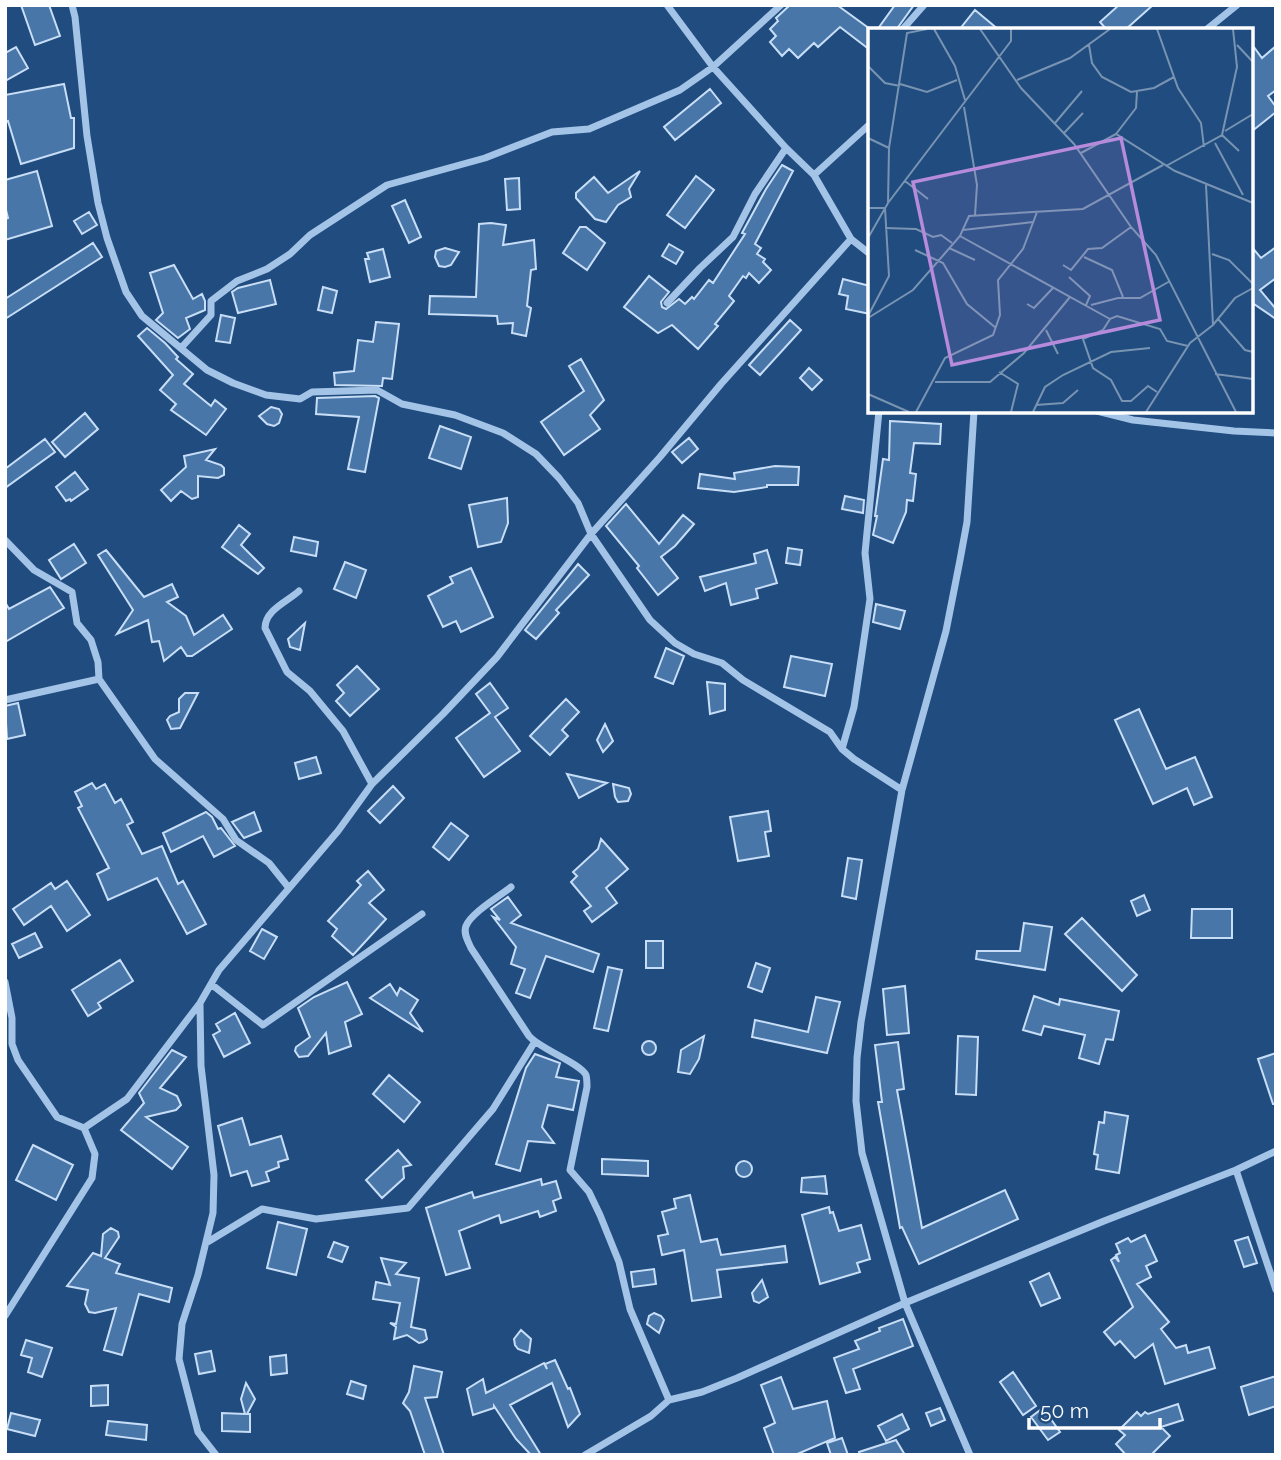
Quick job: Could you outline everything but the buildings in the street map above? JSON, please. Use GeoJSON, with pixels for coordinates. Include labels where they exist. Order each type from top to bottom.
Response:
{"type":"FeatureCollection","features":[{"type":"Feature","properties":{"kind":"street"},"geometry":{"type":"LineString","coordinates":[[72,5],[87,136],[98,203],[126,292],[142,316],[207,370],[266,395],[300,399],[312,392],[377,390],[402,404],[455,415],[503,433],[536,454],[559,478],[578,503],[591,534],[650,620],[675,643],[694,654],[722,663],[743,680],[830,732],[842,749],[902,790]]}},
{"type":"Feature","properties":{"kind":"street"},"geometry":{"type":"LineString","coordinates":[[667,5],[713,67],[814,175],[851,239],[868,252]]}},
{"type":"Feature","properties":{"kind":"street"},"geometry":{"type":"LineString","coordinates":[[181,348],[211,314],[211,301],[237,281],[267,269],[310,236],[387,185],[485,158],[552,132],[589,129],[680,90],[713,67],[781,5]]}},
{"type":"Feature","properties":{"kind":"street"},"geometry":{"type":"LineString","coordinates":[[904,28],[924,5]]}},
{"type":"Feature","properties":{"kind":"street"},"geometry":{"type":"LineString","coordinates":[[1208,28],[1237,5]]}},
{"type":"Feature","properties":{"kind":"street"},"geometry":{"type":"LineString","coordinates":[[814,175],[868,126]]}},
{"type":"Feature","properties":{"kind":"street"},"geometry":{"type":"LineString","coordinates":[[667,303],[733,237],[755,194],[786,148]]}},
{"type":"Feature","properties":{"kind":"street"},"geometry":{"type":"LineString","coordinates":[[84,1128],[127,1099],[200,1003],[240,943],[338,831],[372,784],[451,707],[496,657],[591,534],[851,239]]}},
{"type":"Feature","properties":{"kind":"street"},"geometry":{"type":"LineString","coordinates":[[842,749],[853,707],[870,599],[865,553],[879,413]]}},
{"type":"Feature","properties":{"kind":"street"},"geometry":{"type":"LineString","coordinates":[[970,1455],[905,1303],[862,1153],[856,1101],[861,1022],[902,790],[946,631],[967,522],[974,413]]}},
{"type":"Feature","properties":{"kind":"street"},"geometry":{"type":"LineString","coordinates":[[1105,413],[1133,420],[1276,433]]}},
{"type":"Feature","properties":{"kind":"street"},"geometry":{"type":"LineString","coordinates":[[5,540],[34,570],[72,592],[77,623],[90,640],[98,662],[99,679],[155,759],[223,819],[236,839],[269,863],[289,888]]}},
{"type":"Feature","properties":{"kind":"street"},"geometry":{"type":"LineString","coordinates":[[299,591],[270,613],[265,628],[287,672],[310,691],[342,731],[372,784]]}},
{"type":"Feature","properties":{"kind":"street"},"geometry":{"type":"LineString","coordinates":[[5,700],[99,679]]}},
{"type":"Feature","properties":{"kind":"street"},"geometry":{"type":"LineString","coordinates":[[510,887],[472,918],[466,925],[465,934],[471,948],[534,1042],[580,1068],[586,1075],[587,1087],[570,1170],[589,1192],[600,1216],[619,1262],[630,1309],[668,1400]]}},
{"type":"Feature","properties":{"kind":"street"},"geometry":{"type":"LineString","coordinates":[[211,984],[263,1025],[422,914]]}},
{"type":"Feature","properties":{"kind":"street"},"geometry":{"type":"LineString","coordinates":[[5,982],[12,1018],[12,1044],[18,1060],[57,1117],[84,1128],[95,1154],[92,1178],[5,1316]]}},
{"type":"Feature","properties":{"kind":"street"},"geometry":{"type":"LineString","coordinates":[[200,1003],[201,1066],[214,1175],[213,1213],[181,1324],[180,1359],[198,1432],[216,1455]]}},
{"type":"Feature","properties":{"kind":"street"},"geometry":{"type":"LineString","coordinates":[[206,1243],[262,1209],[316,1219],[408,1208],[493,1109],[534,1042]]}},
{"type":"Feature","properties":{"kind":"street"},"geometry":{"type":"LineString","coordinates":[[585,1455],[651,1416],[668,1400],[702,1392],[737,1378],[905,1303],[1236,1170],[1276,1151]]}},
{"type":"Feature","properties":{"kind":"street"},"geometry":{"type":"LineString","coordinates":[[1236,1170],[1276,1290]]}}]}
